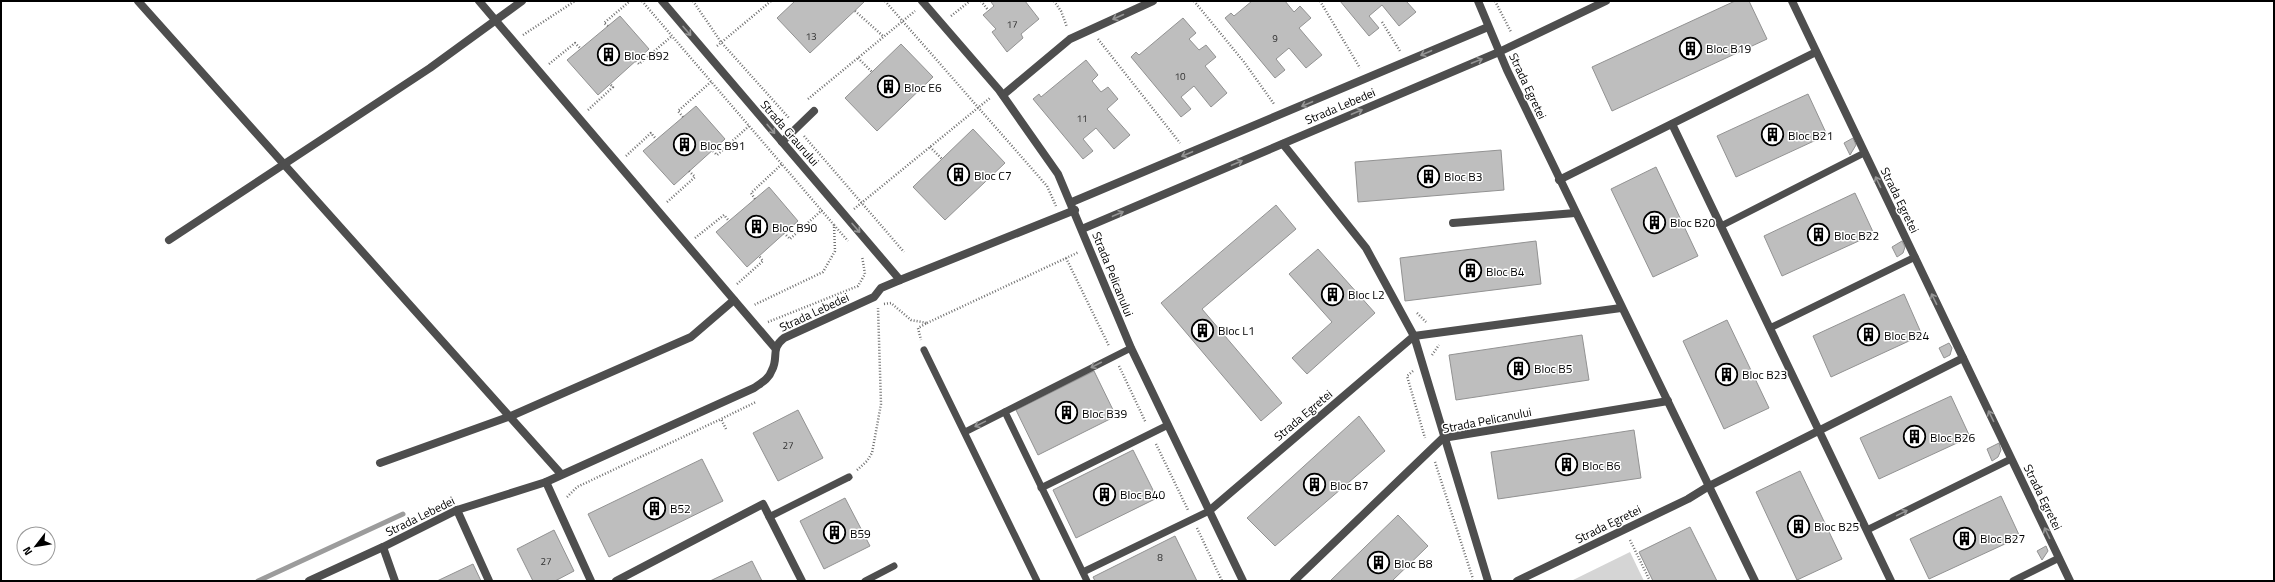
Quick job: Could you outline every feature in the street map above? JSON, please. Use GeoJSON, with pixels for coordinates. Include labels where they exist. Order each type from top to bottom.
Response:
{"type":"FeatureCollection","features":[{"type":"Feature","properties":{"kind":"street"},"geometry":{"type":"LineString","coordinates":[[138,1],[511,416],[561,474]]}},
{"type":"Feature","properties":{"kind":"street"},"geometry":{"type":"LineString","coordinates":[[479,1],[775,348]]}},
{"type":"Feature","properties":{"kind":"street"},"geometry":{"type":"LineString","coordinates":[[169,240],[430,68],[495,19],[522,1]]}},
{"type":"Feature","properties":{"kind":"street","name":"Strada Graurului"},"geometry":{"type":"LineString","coordinates":[[662,1],[900,280]]}},
{"type":"Feature","properties":{"kind":"street"},"geometry":{"type":"LineString","coordinates":[[1001,93],[1070,39],[1153,1]]}},
{"type":"Feature","properties":{"kind":"street","name":"Strada Egretei"},"geometry":{"type":"LineString","coordinates":[[1478,1],[1488,28],[1559,180],[1755,581]]}},
{"type":"Feature","properties":{"kind":"street","name":"Strada Lebedei"},"geometry":{"type":"LineString","coordinates":[[1082,229],[1499,52],[1606,1]]}},
{"type":"Feature","properties":{"kind":"street","name":"Strada Egretei"},"geometry":{"type":"LineString","coordinates":[[1792,1],[2070,581]]}},
{"type":"Feature","properties":{"kind":"street","name":"Strada Pelicanului"},"geometry":{"type":"LineString","coordinates":[[923,2],[1001,93],[1058,174],[1073,206],[1088,248],[1131,348],[1243,581]]}},
{"type":"Feature","properties":{"kind":"street","name":"Strada Lebedei"},"geometry":{"type":"LineString","coordinates":[[309,581],[383,547],[457,510],[546,482],[754,388],[765,381],[772,370],[775,348],[784,338],[874,297],[881,288],[1060,215],[1073,206],[1188,153],[1488,28]]}},
{"type":"Feature","properties":{"kind":"street"},"geometry":{"type":"LineString","coordinates":[[1559,180],[1816,52]]}},
{"type":"Feature","properties":{"kind":"street"},"geometry":{"type":"LineString","coordinates":[[782,142],[814,111]]}},
{"type":"Feature","properties":{"kind":"street"},"geometry":{"type":"LineString","coordinates":[[1672,124],[1891,581]]}},
{"type":"Feature","properties":{"kind":"street"},"geometry":{"type":"LineString","coordinates":[[1283,144],[1366,248],[1414,336],[1443,438],[1488,581]]}},
{"type":"Feature","properties":{"kind":"street"},"geometry":{"type":"LineString","coordinates":[[1453,223],[1575,213]]}},
{"type":"Feature","properties":{"kind":"street"},"geometry":{"type":"LineString","coordinates":[[380,463],[511,416],[691,337],[734,300]]}},
{"type":"Feature","properties":{"kind":"street"},"geometry":{"type":"LineString","coordinates":[[1414,336],[1621,308]]}},
{"type":"Feature","properties":{"kind":"street","name":"Strada Egretei"},"geometry":{"type":"LineString","coordinates":[[1209,511],[1414,336]]}},
{"type":"Feature","properties":{"kind":"street","name":"Strada Egretei"},"geometry":{"type":"LineString","coordinates":[[1517,581],[1688,499],[1709,486],[1818,429],[1963,358]]}},
{"type":"Feature","properties":{"kind":"street","name":"Strada Pelicanului"},"geometry":{"type":"LineString","coordinates":[[1294,581],[1443,438],[1668,401]]}},
{"type":"Feature","properties":{"kind":"street"},"geometry":{"type":"LineString","coordinates":[[546,482],[590,581]]}},
{"type":"Feature","properties":{"kind":"street"},"geometry":{"type":"LineString","coordinates":[[616,581],[763,504],[802,581]]}},
{"type":"Feature","properties":{"kind":"street"},"geometry":{"type":"LineString","coordinates":[[457,510],[489,581]]}},
{"type":"Feature","properties":{"kind":"street"},"geometry":{"type":"LineString","coordinates":[[383,547],[395,581]]}},
{"type":"Feature","properties":{"kind":"lane"},"geometry":{"type":"LineString","coordinates":[[1721,226],[1864,153]]}},
{"type":"Feature","properties":{"kind":"lane"},"geometry":{"type":"LineString","coordinates":[[1770,328],[1915,257]]}},
{"type":"Feature","properties":{"kind":"lane"},"geometry":{"type":"LineString","coordinates":[[965,432],[1131,348]]}},
{"type":"Feature","properties":{"kind":"lane"},"geometry":{"type":"LineString","coordinates":[[924,350],[1037,581]]}},
{"type":"Feature","properties":{"kind":"lane"},"geometry":{"type":"LineString","coordinates":[[1004,412],[1087,581]]}},
{"type":"Feature","properties":{"kind":"lane"},"geometry":{"type":"LineString","coordinates":[[1041,488],[1168,425]]}},
{"type":"Feature","properties":{"kind":"lane"},"geometry":{"type":"LineString","coordinates":[[1866,530],[2011,459]]}},
{"type":"Feature","properties":{"kind":"lane"},"geometry":{"type":"LineString","coordinates":[[770,517],[849,477]]}},
{"type":"Feature","properties":{"kind":"lane"},"geometry":{"type":"LineString","coordinates":[[1083,572],[1209,511]]}},
{"type":"Feature","properties":{"kind":"lane"},"geometry":{"type":"LineString","coordinates":[[2013,581],[2059,558]]}},
{"type":"Feature","properties":{"kind":"lane"},"geometry":{"type":"LineString","coordinates":[[865,581],[894,566]]}},
{"type":"Feature","properties":{"kind":"path"},"geometry":{"type":"LineString","coordinates":[[514,42],[575,1]]}},
{"type":"Feature","properties":{"kind":"path"},"geometry":{"type":"LineString","coordinates":[[608,26],[604,23],[630,1]]}},
{"type":"Feature","properties":{"kind":"path"},"geometry":{"type":"LineString","coordinates":[[642,1],[821,211],[853,246]]}},
{"type":"Feature","properties":{"kind":"path"},"geometry":{"type":"LineString","coordinates":[[707,54],[770,1]]}},
{"type":"Feature","properties":{"kind":"path"},"geometry":{"type":"LineString","coordinates":[[885,1],[1046,186],[1060,215]]}},
{"type":"Feature","properties":{"kind":"path"},"geometry":{"type":"LineString","coordinates":[[940,20],[950,16],[970,1]]}},
{"type":"Feature","properties":{"kind":"path"},"geometry":{"type":"LineString","coordinates":[[981,1],[988,10]]}},
{"type":"Feature","properties":{"kind":"path"},"geometry":{"type":"LineString","coordinates":[[1054,1],[1061,11],[1070,39]]}},
{"type":"Feature","properties":{"kind":"path"},"geometry":{"type":"LineString","coordinates":[[1194,1],[1244,62],[1282,114]]}},
{"type":"Feature","properties":{"kind":"path"},"geometry":{"type":"LineString","coordinates":[[1320,1],[1366,78]]}},
{"type":"Feature","properties":{"kind":"path"},"geometry":{"type":"LineString","coordinates":[[1495,1],[1511,32]]}},
{"type":"Feature","properties":{"kind":"path"},"geometry":{"type":"LineString","coordinates":[[806,101],[903,21],[923,2]]}},
{"type":"Feature","properties":{"kind":"path"},"geometry":{"type":"LineString","coordinates":[[855,11],[884,37]]}},
{"type":"Feature","properties":{"kind":"path"},"geometry":{"type":"LineString","coordinates":[[1382,22],[1407,61]]}},
{"type":"Feature","properties":{"kind":"path"},"geometry":{"type":"LineString","coordinates":[[636,61],[640,64],[684,27]]}},
{"type":"Feature","properties":{"kind":"path"},"geometry":{"type":"LineString","coordinates":[[1090,29],[1188,153]]}},
{"type":"Feature","properties":{"kind":"path"},"geometry":{"type":"LineString","coordinates":[[540,72],[575,43],[581,49]]}},
{"type":"Feature","properties":{"kind":"path"},"geometry":{"type":"LineString","coordinates":[[858,58],[872,72]]}},
{"type":"Feature","properties":{"kind":"path"},"geometry":{"type":"LineString","coordinates":[[683,117],[678,111],[723,72]]}},
{"type":"Feature","properties":{"kind":"path"},"geometry":{"type":"LineString","coordinates":[[579,118],[613,87],[610,84]]}},
{"type":"Feature","properties":{"kind":"path"},"geometry":{"type":"LineString","coordinates":[[846,216],[979,108],[1001,93]]}},
{"type":"Feature","properties":{"kind":"path"},"geometry":{"type":"LineString","coordinates":[[713,151],[717,155],[760,116]]}},
{"type":"Feature","properties":{"kind":"path"},"geometry":{"type":"LineString","coordinates":[[618,163],[651,133],[656,139]]}},
{"type":"Feature","properties":{"kind":"path"},"geometry":{"type":"LineString","coordinates":[[930,147],[942,159]]}},
{"type":"Feature","properties":{"kind":"path"},"geometry":{"type":"LineString","coordinates":[[755,199],[751,193],[782,164],[794,156]]}},
{"type":"Feature","properties":{"kind":"path"},"geometry":{"type":"LineString","coordinates":[[658,211],[695,177],[689,172]]}},
{"type":"Feature","properties":{"kind":"path"},"geometry":{"type":"LineString","coordinates":[[784,234],[790,239],[833,201]]}},
{"type":"Feature","properties":{"kind":"path"},"geometry":{"type":"LineString","coordinates":[[687,244],[724,214],[729,221]]}},
{"type":"Feature","properties":{"kind":"path"},"geometry":{"type":"LineString","coordinates":[[743,310],[823,272],[835,251],[834,224]]}},
{"type":"Feature","properties":{"kind":"path"},"geometry":{"type":"LineString","coordinates":[[1074,247],[1077,253]]}},
{"type":"Feature","properties":{"kind":"path"},"geometry":{"type":"LineString","coordinates":[[924,350],[918,328],[1088,248]]}},
{"type":"Feature","properties":{"kind":"path"},"geometry":{"type":"LineString","coordinates":[[757,327],[858,286],[864,274],[862,257],[858,252]]}},
{"type":"Feature","properties":{"kind":"path"},"geometry":{"type":"LineString","coordinates":[[727,292],[763,261],[759,256]]}},
{"type":"Feature","properties":{"kind":"path"},"geometry":{"type":"LineString","coordinates":[[1066,258],[1222,581]]}},
{"type":"Feature","properties":{"kind":"path"},"geometry":{"type":"LineString","coordinates":[[849,477],[867,461],[872,453],[881,404],[878,304],[892,303],[911,320],[927,323]]}},
{"type":"Feature","properties":{"kind":"path"},"geometry":{"type":"LineString","coordinates":[[562,517],[563,504],[568,495],[577,487],[721,419]]}},
{"type":"Feature","properties":{"kind":"path"},"geometry":{"type":"LineString","coordinates":[[1624,529],[1650,581]]}},
{"type":"Feature","properties":{"kind":"shaded area"},"geometry":{"type":"Polygon","coordinates":[[[1630,552],[1644,581],[1571,581],[1630,552]]]}},
{"type":"Feature","properties":{"kind":"building"},"geometry":{"type":"Polygon","coordinates":[[[795,1],[864,2],[810,53],[777,18],[795,1]]]}},
{"type":"Feature","properties":{"kind":"building"},"geometry":{"type":"Polygon","coordinates":[[[1025,1],[1039,19],[1021,34],[1023,38],[1007,52],[992,32],[996,29],[983,15],[994,6],[991,2],[1025,1]]]}},
{"type":"Feature","properties":{"kind":"building"},"geometry":{"type":"Polygon","coordinates":[[[1252,1],[1285,1],[1294,12],[1300,6],[1311,18],[1299,28],[1322,55],[1306,68],[1289,48],[1276,59],[1285,70],[1275,78],[1225,18],[1231,13],[1234,16],[1252,1]]]}},
{"type":"Feature","properties":{"kind":"building"},"geometry":{"type":"Polygon","coordinates":[[[1340,1],[1406,1],[1416,12],[1399,26],[1382,5],[1369,16],[1379,28],[1369,36],[1340,1]]]}},
{"type":"Feature","properties":{"kind":"building","name":"Bloc B19"},"geometry":{"type":"Polygon","coordinates":[[[1735,1],[1749,1],[1767,39],[1612,111],[1592,67],[1735,1]]]}},
{"type":"Feature","properties":{"kind":"building","name":"Bloc B92"},"geometry":{"type":"Polygon","coordinates":[[[620,16],[649,49],[598,95],[567,60],[620,16]]]}},
{"type":"Feature","properties":{"kind":"building"},"geometry":{"type":"Polygon","coordinates":[[[1183,18],[1196,33],[1189,39],[1199,50],[1206,45],[1216,57],[1205,66],[1227,93],[1211,107],[1194,86],[1181,97],[1191,109],[1181,117],[1131,57],[1136,52],[1139,55],[1183,18]]]}},
{"type":"Feature","properties":{"kind":"building","name":"Bloc E6"},"geometry":{"type":"Polygon","coordinates":[[[901,44],[933,77],[877,131],[845,98],[901,44]]]}},
{"type":"Feature","properties":{"kind":"building"},"geometry":{"type":"Polygon","coordinates":[[[1086,60],[1098,75],[1092,81],[1101,92],[1108,87],[1118,99],[1107,109],[1130,135],[1114,149],[1096,128],[1083,139],[1093,151],[1083,159],[1033,99],[1039,94],[1041,97],[1086,60]]]}},
{"type":"Feature","properties":{"kind":"building","name":"Bloc B21"},"geometry":{"type":"Polygon","coordinates":[[[1808,94],[1827,135],[1736,177],[1717,136],[1808,94]]]}},
{"type":"Feature","properties":{"kind":"building","name":"Bloc B91"},"geometry":{"type":"Polygon","coordinates":[[[696,106],[725,139],[674,185],[643,151],[696,106]]]}},
{"type":"Feature","properties":{"kind":"building","name":"Bloc C7"},"geometry":{"type":"Polygon","coordinates":[[[973,129],[1005,163],[945,220],[913,187],[973,129]]]}},
{"type":"Feature","properties":{"kind":"building"},"geometry":{"type":"Polygon","coordinates":[[[1853,138],[1856,145],[1850,155],[1844,143],[1853,138]]]}},
{"type":"Feature","properties":{"kind":"building","name":"Bloc B3"},"geometry":{"type":"Polygon","coordinates":[[[1501,150],[1504,190],[1358,202],[1355,162],[1501,150]]]}},
{"type":"Feature","properties":{"kind":"building","name":"Bloc B20"},"geometry":{"type":"Polygon","coordinates":[[[1656,167],[1698,256],[1653,277],[1611,189],[1656,167]]]}},
{"type":"Feature","properties":{"kind":"building","name":"Bloc B90"},"geometry":{"type":"Polygon","coordinates":[[[769,187],[798,221],[747,267],[716,232],[769,187]]]}},
{"type":"Feature","properties":{"kind":"building","name":"Bloc B22"},"geometry":{"type":"Polygon","coordinates":[[[1855,193],[1874,234],[1782,276],[1764,236],[1855,193]]]}},
{"type":"Feature","properties":{"kind":"building","name":"Bloc L1"},"geometry":{"type":"Polygon","coordinates":[[[1276,205],[1296,229],[1202,309],[1282,403],[1261,421],[1161,303],[1276,205]]]}},
{"type":"Feature","properties":{"kind":"building","name":"Bloc B4"},"geometry":{"type":"Polygon","coordinates":[[[1536,241],[1541,284],[1405,301],[1400,258],[1536,241]]]}},
{"type":"Feature","properties":{"kind":"building"},"geometry":{"type":"Polygon","coordinates":[[[1902,241],[1905,247],[1903,253],[1897,257],[1892,247],[1902,241]]]}},
{"type":"Feature","properties":{"kind":"building","name":"Bloc L2"},"geometry":{"type":"Polygon","coordinates":[[[1318,249],[1375,313],[1307,374],[1292,358],[1332,322],[1289,274],[1318,249]]]}},
{"type":"Feature","properties":{"kind":"building","name":"Bloc B24"},"geometry":{"type":"Polygon","coordinates":[[[1904,294],[1922,335],[1831,377],[1813,336],[1904,294]]]}},
{"type":"Feature","properties":{"kind":"building","name":"Bloc B23"},"geometry":{"type":"Polygon","coordinates":[[[1727,320],[1769,408],[1724,429],[1683,341],[1727,320]]]}},
{"type":"Feature","properties":{"kind":"building","name":"Bloc B5"},"geometry":{"type":"Polygon","coordinates":[[[1582,335],[1589,380],[1456,400],[1449,355],[1582,335]]]}},
{"type":"Feature","properties":{"kind":"building"},"geometry":{"type":"Polygon","coordinates":[[[1949,343],[1952,348],[1950,355],[1944,358],[1939,348],[1949,343]]]}},
{"type":"Feature","properties":{"kind":"building","name":"Bloc B39"},"geometry":{"type":"Polygon","coordinates":[[[1094,371],[1116,416],[1038,455],[1016,410],[1094,371]]]}},
{"type":"Feature","properties":{"kind":"building","name":"Bloc B26"},"geometry":{"type":"Polygon","coordinates":[[[1951,396],[1970,437],[1879,479],[1860,438],[1951,396]]]}},
{"type":"Feature","properties":{"kind":"building"},"geometry":{"type":"Polygon","coordinates":[[[798,410],[823,458],[778,481],[753,433],[798,410]]]}},
{"type":"Feature","properties":{"kind":"building","name":"Bloc B7"},"geometry":{"type":"Polygon","coordinates":[[[1359,416],[1385,451],[1275,546],[1247,518],[1359,416]]]}},
{"type":"Feature","properties":{"kind":"building","name":"Bloc B6"},"geometry":{"type":"Polygon","coordinates":[[[1634,430],[1641,478],[1498,499],[1491,452],[1634,430]]]}},
{"type":"Feature","properties":{"kind":"building"},"geometry":{"type":"Polygon","coordinates":[[[1999,443],[2001,450],[1998,457],[1992,461],[1987,449],[1999,443]]]}},
{"type":"Feature","properties":{"kind":"building","name":"Bloc B40"},"geometry":{"type":"Polygon","coordinates":[[[1133,450],[1157,498],[1076,538],[1053,490],[1133,450]]]}},
{"type":"Feature","properties":{"kind":"building","name":"B52"},"geometry":{"type":"Polygon","coordinates":[[[702,459],[723,501],[609,557],[588,514],[702,459]]]}},
{"type":"Feature","properties":{"kind":"building","name":"Bloc B25"},"geometry":{"type":"Polygon","coordinates":[[[1800,471],[1842,559],[1797,580],[1756,492],[1800,471]]]}},
{"type":"Feature","properties":{"kind":"building","name":"Bloc B27"},"geometry":{"type":"Polygon","coordinates":[[[2001,496],[2020,537],[1929,579],[1910,539],[2001,496]]]}},
{"type":"Feature","properties":{"kind":"building","name":"B59"},"geometry":{"type":"Polygon","coordinates":[[[845,498],[870,546],[824,569],[800,521],[845,498]]]}},
{"type":"Feature","properties":{"kind":"building","name":"Bloc B8"},"geometry":{"type":"Polygon","coordinates":[[[1398,515],[1428,546],[1392,581],[1330,581],[1398,515]]]}},
{"type":"Feature","properties":{"kind":"building"},"geometry":{"type":"Polygon","coordinates":[[[1690,527],[1717,581],[1653,581],[1639,552],[1690,527]]]}},
{"type":"Feature","properties":{"kind":"building"},"geometry":{"type":"Polygon","coordinates":[[[554,530],[574,571],[555,581],[533,581],[517,549],[554,530]]]}},
{"type":"Feature","properties":{"kind":"building"},"geometry":{"type":"Polygon","coordinates":[[[1175,536],[1197,581],[1095,581],[1093,577],[1175,536]]]}},
{"type":"Feature","properties":{"kind":"building"},"geometry":{"type":"Polygon","coordinates":[[[2046,546],[2048,551],[2042,560],[2037,551],[2046,546]]]}},
{"type":"Feature","properties":{"kind":"building"},"geometry":{"type":"Polygon","coordinates":[[[752,561],[762,581],[710,581],[752,561]]]}},
{"type":"Feature","properties":{"kind":"building"},"geometry":{"type":"Polygon","coordinates":[[[473,564],[481,581],[437,581],[473,564]]]}},
{"type":"Feature","properties":{"kind":"waterway"},"geometry":{"type":"LineString","coordinates":[[258,581],[403,514]]}},
{"type":"Feature","properties":{"kind":"place","name":"Bloc B19"},"geometry":{"type":"Point","coordinates":[1690,48]}},
{"type":"Feature","properties":{"kind":"place","name":"Bloc B92"},"geometry":{"type":"Point","coordinates":[609,55]}},
{"type":"Feature","properties":{"kind":"place","name":"Bloc E6"},"geometry":{"type":"Point","coordinates":[889,87]}},
{"type":"Feature","properties":{"kind":"place","name":"Bloc B21"},"geometry":{"type":"Point","coordinates":[1772,135]}},
{"type":"Feature","properties":{"kind":"place","name":"Bloc B91"},"geometry":{"type":"Point","coordinates":[684,145]}},
{"type":"Feature","properties":{"kind":"place","name":"Bloc C7"},"geometry":{"type":"Point","coordinates":[959,175]}},
{"type":"Feature","properties":{"kind":"place","name":"Bloc B3"},"geometry":{"type":"Point","coordinates":[1429,176]}},
{"type":"Feature","properties":{"kind":"place","name":"Bloc B20"},"geometry":{"type":"Point","coordinates":[1654,222]}},
{"type":"Feature","properties":{"kind":"place","name":"Bloc B90"},"geometry":{"type":"Point","coordinates":[757,227]}},
{"type":"Feature","properties":{"kind":"place","name":"Bloc B22"},"geometry":{"type":"Point","coordinates":[1819,235]}},
{"type":"Feature","properties":{"kind":"place","name":"Bloc B4"},"geometry":{"type":"Point","coordinates":[1470,271]}},
{"type":"Feature","properties":{"kind":"place","name":"Bloc L2"},"geometry":{"type":"Point","coordinates":[1332,294]}},
{"type":"Feature","properties":{"kind":"place","name":"Bloc L1"},"geometry":{"type":"Point","coordinates":[1202,330]}},
{"type":"Feature","properties":{"kind":"place","name":"Bloc B24"},"geometry":{"type":"Point","coordinates":[1868,335]}},
{"type":"Feature","properties":{"kind":"place","name":"Bloc B5"},"geometry":{"type":"Point","coordinates":[1519,368]}},
{"type":"Feature","properties":{"kind":"place","name":"Bloc B23"},"geometry":{"type":"Point","coordinates":[1726,374]}},
{"type":"Feature","properties":{"kind":"place","name":"Bloc B39"},"geometry":{"type":"Point","coordinates":[1066,413]}},
{"type":"Feature","properties":{"kind":"place","name":"Bloc B26"},"geometry":{"type":"Point","coordinates":[1915,437]}},
{"type":"Feature","properties":{"kind":"place","name":"Bloc B6"},"geometry":{"type":"Point","coordinates":[1566,465]}},
{"type":"Feature","properties":{"kind":"place","name":"Bloc B7"},"geometry":{"type":"Point","coordinates":[1315,485]}},
{"type":"Feature","properties":{"kind":"place","name":"Bloc B40"},"geometry":{"type":"Point","coordinates":[1105,494]}},
{"type":"Feature","properties":{"kind":"place","name":"B52"},"geometry":{"type":"Point","coordinates":[655,508]}},
{"type":"Feature","properties":{"kind":"place","name":"Bloc B25"},"geometry":{"type":"Point","coordinates":[1799,526]}},
{"type":"Feature","properties":{"kind":"place","name":"B59"},"geometry":{"type":"Point","coordinates":[835,533]}},
{"type":"Feature","properties":{"kind":"place","name":"Bloc B27"},"geometry":{"type":"Point","coordinates":[1965,538]}},
{"type":"Feature","properties":{"kind":"place","name":"Bloc B8"},"geometry":{"type":"Point","coordinates":[1379,563]}}]}
